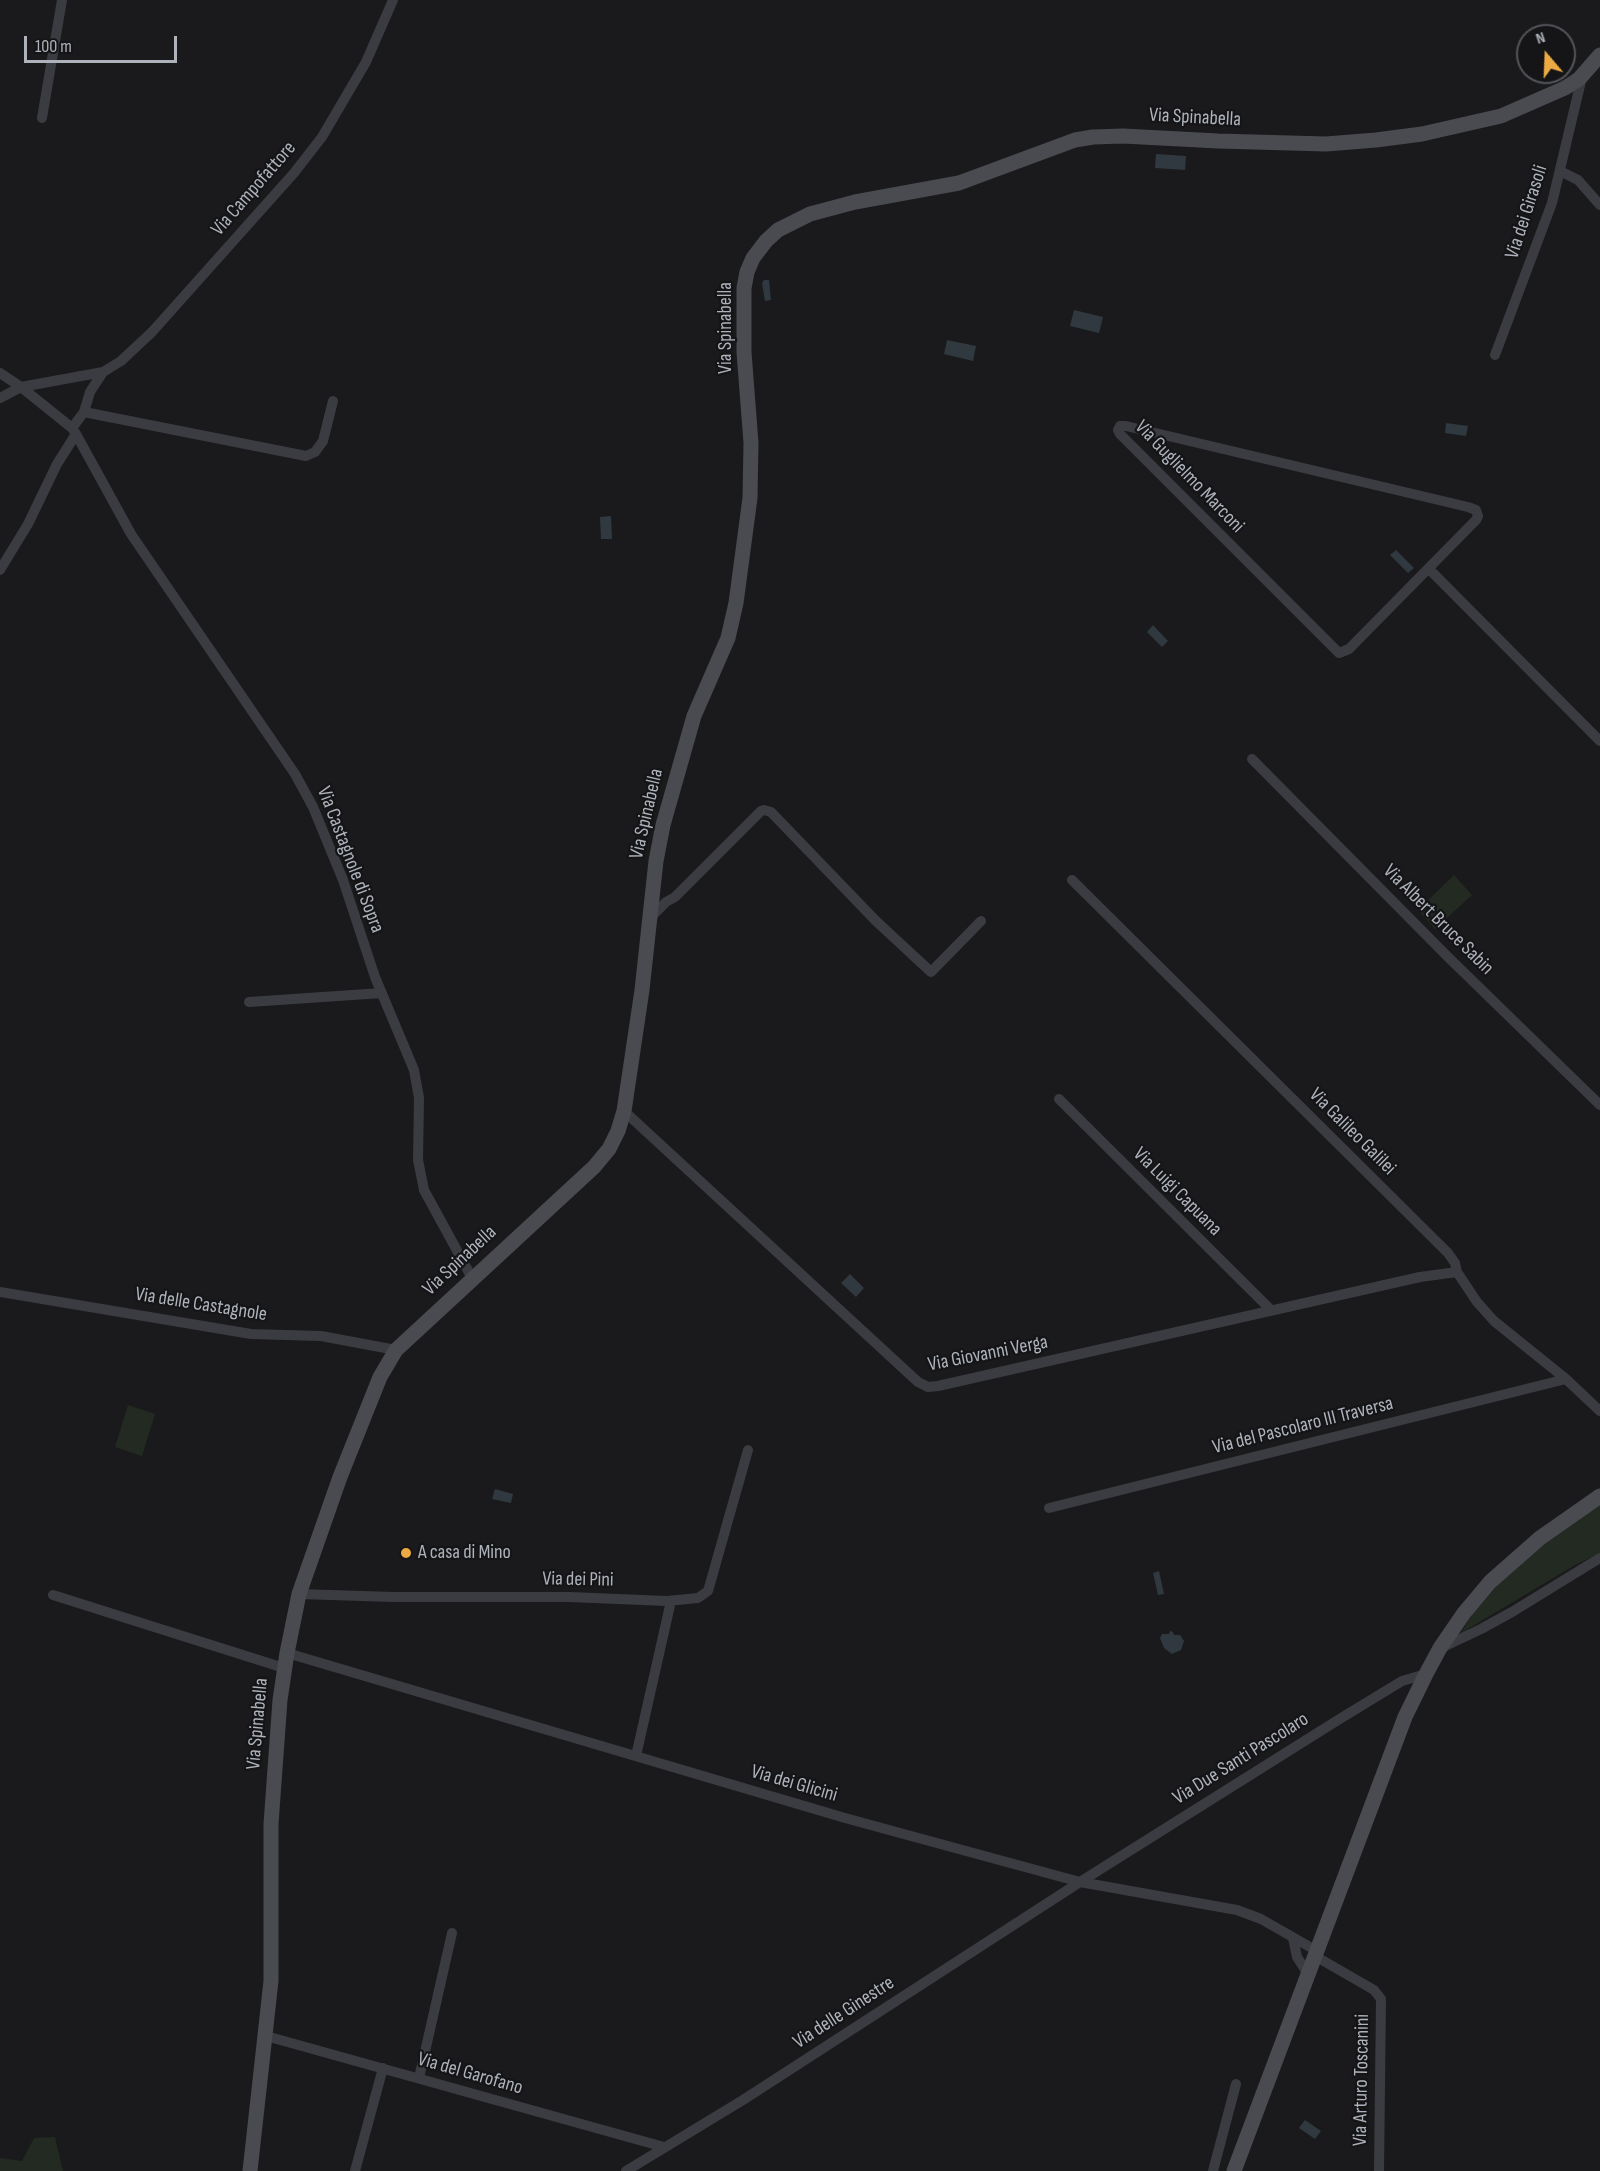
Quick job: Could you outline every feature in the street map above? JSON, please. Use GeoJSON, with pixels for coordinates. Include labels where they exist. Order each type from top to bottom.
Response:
{"type":"FeatureCollection","features":[{"type":"Feature","properties":{"kind":"street"},"geometry":{"type":"LineString","coordinates":[[42,118],[62,0]]}},
{"type":"Feature","properties":{"kind":"street","name":"Via Campofattore"},"geometry":{"type":"LineString","coordinates":[[0,398],[21,387],[103,372],[121,361],[152,332],[308,155],[333,119],[366,62],[393,0]]}},
{"type":"Feature","properties":{"kind":"street","name":"Via Spinabella"},"geometry":{"type":"LineString","coordinates":[[250,2171],[271,1972],[271,1817],[285,1661],[298,1594],[340,1477],[384,1369],[396,1350],[600,1160],[615,1138],[624,1111],[642,990],[656,861],[669,802],[694,716],[728,638],[735,612],[751,486],[750,407],[744,352],[744,288],[753,258],[770,237],[790,224],[817,212],[868,199],[959,183],[1046,150],[1087,138],[1123,136],[1298,144],[1376,140],[1437,131],[1501,116],[1565,88],[1582,77],[1600,55]]}},
{"type":"Feature","properties":{"kind":"street","name":"Via dei Girasoli"},"geometry":{"type":"LineString","coordinates":[[1495,356],[1552,203],[1582,77]]}},
{"type":"Feature","properties":{"kind":"street"},"geometry":{"type":"LineString","coordinates":[[1560,171],[1578,180],[1600,205]]}},
{"type":"Feature","properties":{"kind":"street","name":"Via Campofattore"},"geometry":{"type":"LineString","coordinates":[[0,570],[28,524],[84,412],[90,392],[103,372]]}},
{"type":"Feature","properties":{"kind":"street"},"geometry":{"type":"LineString","coordinates":[[0,373],[21,387],[74,431]]}},
{"type":"Feature","properties":{"kind":"street"},"geometry":{"type":"LineString","coordinates":[[84,412],[306,456],[315,452],[323,441],[333,401]]}},
{"type":"Feature","properties":{"kind":"street","name":"Via Guglielmo Marconi"},"geometry":{"type":"LineString","coordinates":[[1126,426],[1476,510],[1477,519],[1429,569],[1349,649],[1342,653],[1337,652],[1120,434],[1118,428],[1126,426]]}},
{"type":"Feature","properties":{"kind":"street","name":"Via Castagnole di Sopra"},"geometry":{"type":"LineString","coordinates":[[74,431],[131,534],[304,788],[318,816],[382,993],[404,1042],[417,1083],[420,1111],[418,1154],[424,1190],[472,1278]]}},
{"type":"Feature","properties":{"kind":"street"},"geometry":{"type":"LineString","coordinates":[[1429,569],[1600,741]]}},
{"type":"Feature","properties":{"kind":"street","name":"Via Albert Bruce Sabin"},"geometry":{"type":"LineString","coordinates":[[1252,759],[1448,957],[1600,1105]]}},
{"type":"Feature","properties":{"kind":"street"},"geometry":{"type":"LineString","coordinates":[[650,918],[666,902],[675,897],[761,811],[765,810],[771,812],[876,921],[931,972],[981,921]]}},
{"type":"Feature","properties":{"kind":"street","name":"Via Galileo Galilei"},"geometry":{"type":"LineString","coordinates":[[1072,880],[1448,1252],[1455,1263],[1457,1272],[1477,1302],[1494,1321],[1566,1379],[1600,1411]]}},
{"type":"Feature","properties":{"kind":"street"},"geometry":{"type":"LineString","coordinates":[[249,1002],[382,993]]}},
{"type":"Feature","properties":{"kind":"street","name":"Via Luigi Capuana"},"geometry":{"type":"LineString","coordinates":[[1059,1099],[1271,1310]]}},
{"type":"Feature","properties":{"kind":"street","name":"Via Giovanni Verga"},"geometry":{"type":"LineString","coordinates":[[624,1111],[918,1382],[928,1387],[1420,1277],[1457,1272]]}},
{"type":"Feature","properties":{"kind":"street","name":"Via delle Castagnole"},"geometry":{"type":"LineString","coordinates":[[0,1292],[250,1334],[321,1336],[396,1350]]}},
{"type":"Feature","properties":{"kind":"street","name":"Via del Pascolaro III Traversa"},"geometry":{"type":"LineString","coordinates":[[1049,1508],[1566,1379]]}},
{"type":"Feature","properties":{"kind":"street","name":"Via dei Pini"},"geometry":{"type":"LineString","coordinates":[[298,1594],[394,1597],[580,1597],[672,1601],[698,1598],[708,1591],[748,1450]]}},
{"type":"Feature","properties":{"kind":"street"},"geometry":{"type":"LineString","coordinates":[[1234,2171],[1405,1717],[1425,1674],[1440,1648],[1474,1601],[1500,1573],[1540,1538],[1600,1496]]}},
{"type":"Feature","properties":{"kind":"street"},"geometry":{"type":"LineString","coordinates":[[1440,1648],[1512,1612],[1600,1558]]}},
{"type":"Feature","properties":{"kind":"street","name":"Via dei Glicini"},"geometry":{"type":"LineString","coordinates":[[53,1595],[285,1661],[636,1756],[845,1818],[1080,1882],[1237,1910],[1257,1917],[1316,1953]]}},
{"type":"Feature","properties":{"kind":"street"},"geometry":{"type":"LineString","coordinates":[[636,1756],[672,1601]]}},
{"type":"Feature","properties":{"kind":"street","name":"Via Due Santi Pascolaro"},"geometry":{"type":"LineString","coordinates":[[1080,1882],[1384,1692],[1408,1678],[1425,1674]]}},
{"type":"Feature","properties":{"kind":"street","name":"Via delle Ginestre"},"geometry":{"type":"LineString","coordinates":[[626,2171],[742,2100],[1080,1882]]}},
{"type":"Feature","properties":{"kind":"street"},"geometry":{"type":"LineString","coordinates":[[419,2078],[452,1933]]}},
{"type":"Feature","properties":{"kind":"street"},"geometry":{"type":"LineString","coordinates":[[1293,1938],[1297,1957],[1308,1974]]}},
{"type":"Feature","properties":{"kind":"street","name":"Via Arturo Toscanini"},"geometry":{"type":"LineString","coordinates":[[1316,1953],[1374,1990],[1381,1999],[1379,2171]]}},
{"type":"Feature","properties":{"kind":"street","name":"Via del Garofano"},"geometry":{"type":"LineString","coordinates":[[266,2036],[664,2147]]}},
{"type":"Feature","properties":{"kind":"street"},"geometry":{"type":"LineString","coordinates":[[355,2171],[383,2068]]}},
{"type":"Feature","properties":{"kind":"street"},"geometry":{"type":"LineString","coordinates":[[1213,2171],[1236,2084]]}},
{"type":"Feature","properties":{"kind":"shaded area"},"geometry":{"type":"Polygon","coordinates":[[[1156,154],[1186,156],[1185,170],[1155,168],[1156,154]]]}},
{"type":"Feature","properties":{"kind":"shaded area"},"geometry":{"type":"Polygon","coordinates":[[[764,280],[769,280],[771,300],[765,301],[762,283],[764,280]]]}},
{"type":"Feature","properties":{"kind":"shaded area"},"geometry":{"type":"Polygon","coordinates":[[[1074,310],[1103,317],[1099,333],[1070,326],[1074,310]]]}},
{"type":"Feature","properties":{"kind":"shaded area"},"geometry":{"type":"Polygon","coordinates":[[[947,340],[976,346],[973,361],[944,354],[947,340]]]}},
{"type":"Feature","properties":{"kind":"shaded area"},"geometry":{"type":"Polygon","coordinates":[[[1446,423],[1468,426],[1466,436],[1445,433],[1446,423]]]}},
{"type":"Feature","properties":{"kind":"shaded area"},"geometry":{"type":"Polygon","coordinates":[[[611,516],[612,539],[601,539],[600,517],[611,516]]]}},
{"type":"Feature","properties":{"kind":"shaded area"},"geometry":{"type":"Polygon","coordinates":[[[1396,550],[1414,568],[1408,573],[1390,555],[1396,550]]]}},
{"type":"Feature","properties":{"kind":"shaded area"},"geometry":{"type":"Polygon","coordinates":[[[1153,625],[1168,641],[1162,647],[1147,632],[1153,625]]]}},
{"type":"Feature","properties":{"kind":"shaded area"},"geometry":{"type":"Polygon","coordinates":[[[1454,875],[1472,895],[1435,929],[1418,910],[1454,875]]]}},
{"type":"Feature","properties":{"kind":"shaded area"},"geometry":{"type":"Polygon","coordinates":[[[850,1274],[864,1288],[856,1297],[841,1283],[850,1274]]]}},
{"type":"Feature","properties":{"kind":"shaded area"},"geometry":{"type":"Polygon","coordinates":[[[128,1405],[155,1414],[142,1456],[115,1447],[128,1405]]]}},
{"type":"Feature","properties":{"kind":"shaded area"},"geometry":{"type":"Polygon","coordinates":[[[495,1489],[513,1494],[511,1503],[492,1499],[495,1489]]]}},
{"type":"Feature","properties":{"kind":"shaded area"},"geometry":{"type":"Polygon","coordinates":[[[1600,1503],[1600,1553],[1575,1565],[1461,1633],[1475,1610],[1498,1585],[1546,1542],[1600,1503]]]}},
{"type":"Feature","properties":{"kind":"shaded area"},"geometry":{"type":"Polygon","coordinates":[[[1159,1571],[1164,1594],[1158,1595],[1153,1573],[1159,1571]]]}},
{"type":"Feature","properties":{"kind":"shaded area"},"geometry":{"type":"Polygon","coordinates":[[[1170,1631],[1174,1635],[1180,1635],[1184,1641],[1181,1650],[1172,1654],[1164,1648],[1160,1638],[1162,1634],[1169,1634],[1170,1631]]]}},
{"type":"Feature","properties":{"kind":"shaded area"},"geometry":{"type":"Polygon","coordinates":[[[1305,2120],[1321,2131],[1315,2139],[1299,2128],[1305,2120]]]}},
{"type":"Feature","properties":{"kind":"shaded area"},"geometry":{"type":"Polygon","coordinates":[[[55,2137],[63,2171],[0,2171],[0,2158],[22,2161],[34,2138],[55,2137]]]}},
{"type":"Feature","properties":{"kind":"place","name":"A casa di Mino"},"geometry":{"type":"Point","coordinates":[406,1553]}}]}
